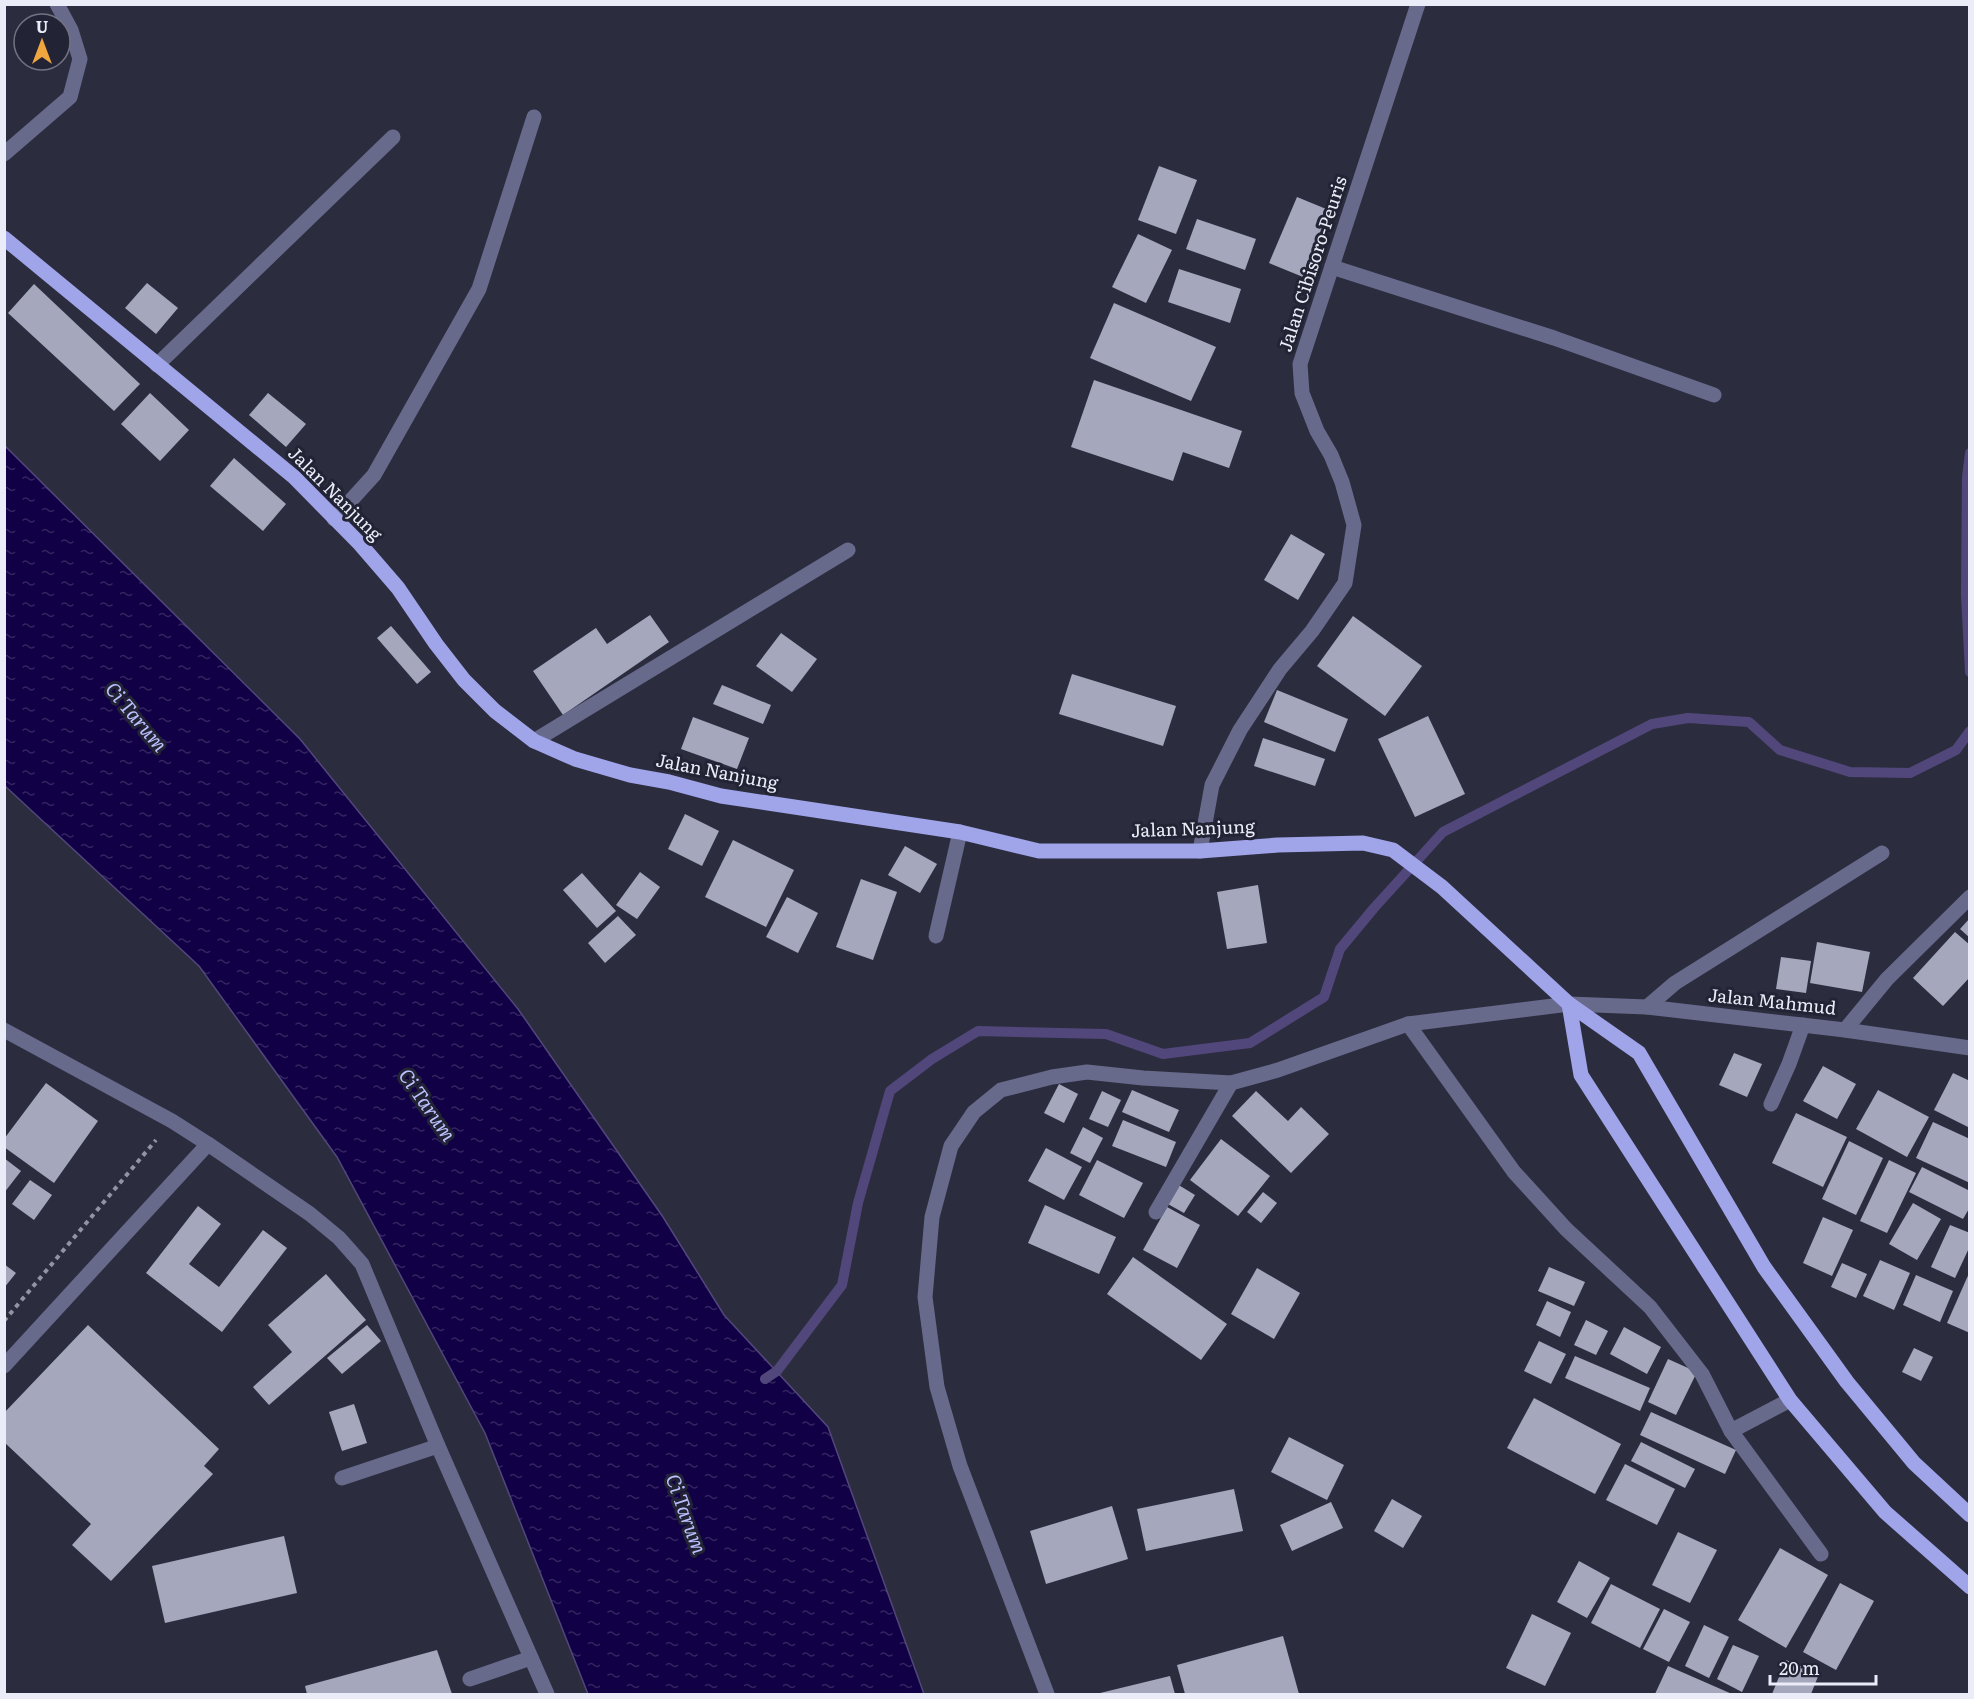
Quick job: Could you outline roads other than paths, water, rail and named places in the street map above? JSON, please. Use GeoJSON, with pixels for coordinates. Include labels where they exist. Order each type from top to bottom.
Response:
{"type":"FeatureCollection","features":[{"type":"Feature","properties":{"kind":"main road","name":"Jalan Nanjung"},"geometry":{"type":"LineString","coordinates":[[4,238],[294,477],[360,544],[398,588],[435,644],[464,680],[495,711],[534,741],[575,759],[630,775],[669,782],[721,796],[960,832],[1039,851],[1200,851],[1278,845],[1363,843],[1393,850],[1442,887],[1569,1004],[1639,1053],[1764,1267],[1869,1409],[1914,1463],[1970,1515]]}},
{"type":"Feature","properties":{"kind":"main road"},"geometry":{"type":"LineString","coordinates":[[1569,1004],[1581,1075],[1790,1400],[1885,1512],[1970,1587]]}},
{"type":"Feature","properties":{"kind":"street"},"geometry":{"type":"LineString","coordinates":[[4,154],[70,97],[80,59],[71,30],[57,4]]}},
{"type":"Feature","properties":{"kind":"street","name":"Jalan Cibisoro-Peuris"},"geometry":{"type":"LineString","coordinates":[[1200,851],[1212,785],[1240,730],[1280,669],[1312,631],[1345,583],[1354,525],[1342,482],[1331,455],[1317,431],[1302,393],[1300,364],[1418,4]]}},
{"type":"Feature","properties":{"kind":"street"},"geometry":{"type":"LineString","coordinates":[[334,519],[374,475],[479,289],[534,117]]}},
{"type":"Feature","properties":{"kind":"street"},"geometry":{"type":"LineString","coordinates":[[156,365],[393,137]]}},
{"type":"Feature","properties":{"kind":"street"},"geometry":{"type":"LineString","coordinates":[[1332,267],[1554,338],[1714,395]]}},
{"type":"Feature","properties":{"kind":"street"},"geometry":{"type":"LineString","coordinates":[[534,741],[848,550]]}},
{"type":"Feature","properties":{"kind":"street"},"geometry":{"type":"LineString","coordinates":[[936,936],[960,832]]}},
{"type":"Feature","properties":{"kind":"street"},"geometry":{"type":"LineString","coordinates":[[1647,1007],[1675,983],[1882,853]]}},
{"type":"Feature","properties":{"kind":"street"},"geometry":{"type":"LineString","coordinates":[[1845,1030],[1887,979],[1970,897]]}},
{"type":"Feature","properties":{"kind":"street","name":"Jalan Mahmud"},"geometry":{"type":"LineString","coordinates":[[1047,1695],[960,1466],[937,1387],[925,1297],[932,1217],[951,1146],[974,1112],[1001,1090],[1052,1077],[1088,1072],[1231,1083],[1278,1070],[1408,1024],[1569,1004],[1647,1007],[1845,1030],[1970,1048]]}},
{"type":"Feature","properties":{"kind":"street"},"geometry":{"type":"LineString","coordinates":[[1408,1024],[1515,1172],[1566,1229],[1641,1299],[1702,1374],[1731,1431],[1821,1554]]}},
{"type":"Feature","properties":{"kind":"street"},"geometry":{"type":"LineString","coordinates":[[1771,1104],[1803,1025]]}},
{"type":"Feature","properties":{"kind":"street"},"geometry":{"type":"LineString","coordinates":[[4,1030],[172,1121],[208,1144],[310,1214],[339,1238],[362,1264],[438,1446],[547,1695]]}},
{"type":"Feature","properties":{"kind":"street"},"geometry":{"type":"LineString","coordinates":[[1156,1212],[1231,1083]]}},
{"type":"Feature","properties":{"kind":"street"},"geometry":{"type":"LineString","coordinates":[[4,1366],[208,1144]]}},
{"type":"Feature","properties":{"kind":"street"},"geometry":{"type":"LineString","coordinates":[[1731,1431],[1790,1400]]}},
{"type":"Feature","properties":{"kind":"street"},"geometry":{"type":"LineString","coordinates":[[342,1478],[438,1446]]}},
{"type":"Feature","properties":{"kind":"street"},"geometry":{"type":"LineString","coordinates":[[470,1679],[531,1658]]}},
{"type":"Feature","properties":{"kind":"water","name":"Ci Tarum"},"geometry":{"type":"Polygon","coordinates":[[[4,445],[300,739],[518,1009],[663,1217],[724,1315],[828,1427],[924,1694],[588,1694],[485,1433],[337,1157],[199,966],[5,786],[4,445]]]}},
{"type":"Feature","properties":{"kind":"waterway"},"geometry":{"type":"LineString","coordinates":[[1970,453],[1967,477],[1966,595],[1970,672]]}},
{"type":"Feature","properties":{"kind":"waterway"},"geometry":{"type":"LineString","coordinates":[[765,1379],[777,1371],[842,1285],[858,1203],[890,1091],[932,1059],[978,1031],[1106,1034],[1163,1054],[1250,1043],[1324,997],[1340,949],[1443,832],[1652,724],[1688,718],[1749,722],[1780,750],[1850,772],[1910,773],[1956,750],[1970,731]]}}]}
